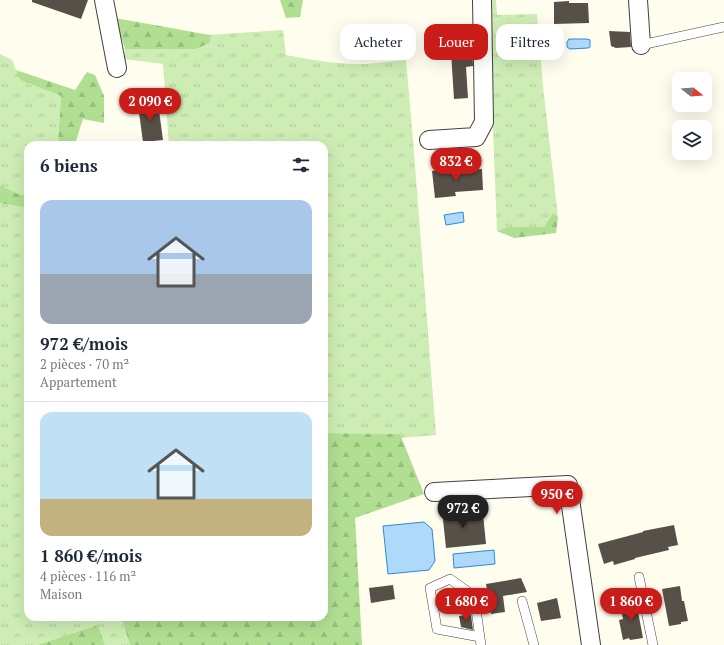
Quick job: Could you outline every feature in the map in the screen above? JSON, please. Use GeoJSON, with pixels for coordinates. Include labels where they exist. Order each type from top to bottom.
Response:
{"type":"FeatureCollection","features":[{"type":"Feature","properties":{"kind":"street"},"geometry":{"type":"LineString","coordinates":[[104,0],[117,68]]}},
{"type":"Feature","properties":{"kind":"street"},"geometry":{"type":"LineString","coordinates":[[429,140],[476,137],[484,122],[482,0]]}},
{"type":"Feature","properties":{"kind":"street"},"geometry":{"type":"LineString","coordinates":[[638,0],[641,45]]}},
{"type":"Feature","properties":{"kind":"street"},"geometry":{"type":"LineString","coordinates":[[434,492],[568,485],[591,645]]}},
{"type":"Feature","properties":{"kind":"lane"},"geometry":{"type":"LineString","coordinates":[[641,45],[724,27]]}},
{"type":"Feature","properties":{"kind":"lane"},"geometry":{"type":"LineString","coordinates":[[639,577],[652,645]]}},
{"type":"Feature","properties":{"kind":"lane"},"geometry":{"type":"LineString","coordinates":[[450,579],[474,596],[481,641],[437,629],[430,588],[450,579]]}},
{"type":"Feature","properties":{"kind":"lane"},"geometry":{"type":"LineString","coordinates":[[522,601],[534,645]]}},
{"type":"Feature","properties":{"kind":"green space"},"geometry":{"type":"Polygon","coordinates":[[[280,0],[303,0],[300,17],[286,18],[280,0]]]}},
{"type":"Feature","properties":{"kind":"green space"},"geometry":{"type":"Polygon","coordinates":[[[488,0],[496,0],[497,15],[537,14],[538,24],[496,24],[496,60],[541,60],[558,217],[553,214],[544,227],[510,227],[497,231],[488,0]]]}},
{"type":"Feature","properties":{"kind":"green space"},"geometry":{"type":"Polygon","coordinates":[[[115,18],[210,35],[210,43],[196,49],[125,49],[115,18]]]}},
{"type":"Feature","properties":{"kind":"green space"},"geometry":{"type":"Polygon","coordinates":[[[283,30],[286,55],[346,64],[366,64],[406,60],[436,435],[401,438],[400,434],[328,433],[328,141],[169,141],[163,64],[124,59],[125,49],[196,49],[210,43],[210,35],[283,30]]]}},
{"type":"Feature","properties":{"kind":"green space"},"geometry":{"type":"Polygon","coordinates":[[[0,54],[12,60],[20,80],[61,96],[58,141],[24,141],[24,195],[18,194],[0,185],[0,54]]]}},
{"type":"Feature","properties":{"kind":"green space"},"geometry":{"type":"Polygon","coordinates":[[[16,70],[75,90],[87,72],[95,75],[104,96],[104,123],[83,119],[76,141],[58,141],[61,96],[20,80],[16,70]]]}},
{"type":"Feature","properties":{"kind":"green space"},"geometry":{"type":"Polygon","coordinates":[[[0,185],[18,194],[24,195],[24,207],[0,203],[0,185]]]}},
{"type":"Feature","properties":{"kind":"green space"},"geometry":{"type":"Polygon","coordinates":[[[0,203],[24,207],[24,621],[122,621],[130,645],[105,645],[98,625],[37,645],[0,645],[0,203]]]}},
{"type":"Feature","properties":{"kind":"green space"},"geometry":{"type":"Polygon","coordinates":[[[553,213],[558,217],[556,233],[514,238],[497,231],[509,227],[544,227],[553,213]]]}},
{"type":"Feature","properties":{"kind":"green space"},"geometry":{"type":"Polygon","coordinates":[[[328,433],[400,434],[424,494],[355,518],[362,645],[130,645],[122,621],[328,621],[328,433]]]}},
{"type":"Feature","properties":{"kind":"green space"},"geometry":{"type":"Polygon","coordinates":[[[98,625],[105,645],[37,645],[98,625]]]}},
{"type":"Feature","properties":{"kind":"water"},"geometry":{"type":"Polygon","coordinates":[[[569,39],[590,40],[590,47],[570,49],[567,47],[567,42],[569,39]]]}},
{"type":"Feature","properties":{"kind":"water"},"geometry":{"type":"Polygon","coordinates":[[[463,212],[464,222],[446,225],[444,215],[463,212]]]}},
{"type":"Feature","properties":{"kind":"water"},"geometry":{"type":"Polygon","coordinates":[[[424,522],[432,529],[435,561],[429,570],[388,574],[383,526],[424,522]]]}},
{"type":"Feature","properties":{"kind":"water"},"geometry":{"type":"Polygon","coordinates":[[[494,550],[495,564],[454,568],[453,554],[494,550]]]}},
{"type":"Feature","properties":{"kind":"building"},"geometry":{"type":"Polygon","coordinates":[[[32,0],[88,0],[81,19],[32,2],[32,0]]]}},
{"type":"Feature","properties":{"kind":"building"},"geometry":{"type":"Polygon","coordinates":[[[569,1],[569,3],[588,3],[589,23],[554,24],[554,2],[569,1]]]}},
{"type":"Feature","properties":{"kind":"building"},"geometry":{"type":"Polygon","coordinates":[[[609,31],[630,32],[631,47],[616,48],[611,46],[609,31]]]}},
{"type":"Feature","properties":{"kind":"building"},"geometry":{"type":"Polygon","coordinates":[[[452,60],[473,60],[473,66],[466,67],[468,98],[454,99],[452,60]]]}},
{"type":"Feature","properties":{"kind":"building"},"geometry":{"type":"Polygon","coordinates":[[[158,103],[163,140],[143,141],[138,105],[158,103]]]}},
{"type":"Feature","properties":{"kind":"building"},"geometry":{"type":"Polygon","coordinates":[[[454,169],[454,171],[482,169],[483,190],[455,192],[456,196],[435,198],[432,171],[454,169]]]}},
{"type":"Feature","properties":{"kind":"building"},"geometry":{"type":"Polygon","coordinates":[[[463,508],[464,516],[483,514],[486,544],[446,548],[442,510],[463,508]]]}},
{"type":"Feature","properties":{"kind":"building"},"geometry":{"type":"Polygon","coordinates":[[[674,525],[678,545],[668,547],[669,550],[635,558],[614,565],[613,561],[604,564],[598,544],[643,531],[674,525]]]}},
{"type":"Feature","properties":{"kind":"building"},"geometry":{"type":"Polygon","coordinates":[[[521,578],[527,592],[503,596],[505,612],[491,614],[486,584],[521,578]]]}},
{"type":"Feature","properties":{"kind":"building"},"geometry":{"type":"Polygon","coordinates":[[[393,585],[395,599],[371,603],[369,588],[393,585]]]}},
{"type":"Feature","properties":{"kind":"building"},"geometry":{"type":"Polygon","coordinates":[[[680,586],[682,601],[684,601],[688,621],[669,626],[662,589],[680,586]]]}},
{"type":"Feature","properties":{"kind":"building"},"geometry":{"type":"Polygon","coordinates":[[[557,598],[561,618],[541,621],[537,603],[557,598]]]}},
{"type":"Feature","properties":{"kind":"building"},"geometry":{"type":"Polygon","coordinates":[[[636,601],[643,638],[630,640],[629,638],[623,640],[619,620],[623,619],[620,604],[636,601]]]}},
{"type":"Feature","properties":{"kind":"building"},"geometry":{"type":"Polygon","coordinates":[[[471,615],[473,630],[461,627],[459,616],[471,615]]]}}]}
